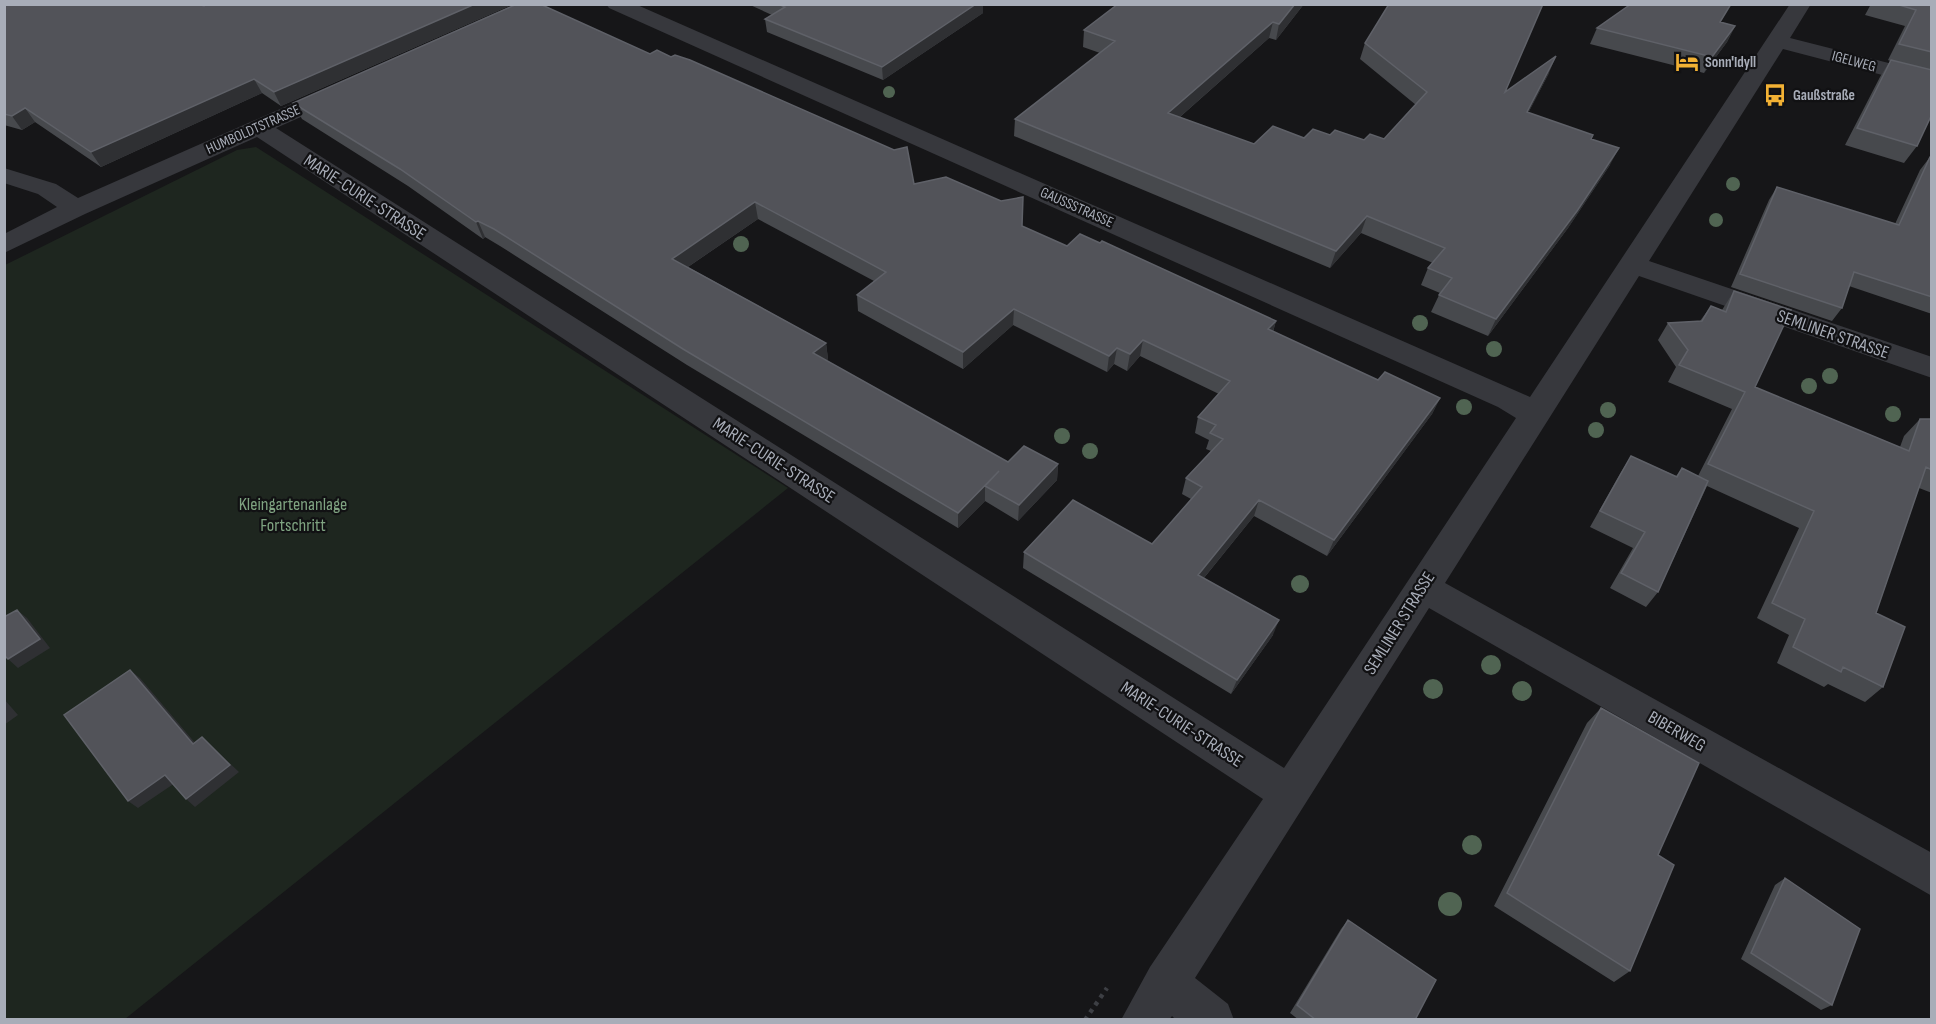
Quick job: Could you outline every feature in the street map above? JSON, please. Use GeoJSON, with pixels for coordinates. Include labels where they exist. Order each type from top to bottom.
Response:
{"type":"FeatureCollection","features":[{"type":"Feature","properties":{"kind":"street","name":"GAUSSSTRASSE"},"geometry":{"type":"LineString","coordinates":[[616,4],[1344,324],[1509,399],[1535,416]]}},
{"type":"Feature","properties":{"kind":"street","name":"SEMLINER STRASSE"},"geometry":{"type":"LineString","coordinates":[[1143,1020],[1801,4]]}},
{"type":"Feature","properties":{"kind":"street","name":"IGELWEG"},"geometry":{"type":"LineString","coordinates":[[1777,41],[1932,81]]}},
{"type":"Feature","properties":{"kind":"street","name":"HUMBOLDTSTRASSE"},"geometry":{"type":"LineString","coordinates":[[4,244],[76,208],[354,85]]}},
{"type":"Feature","properties":{"kind":"street","name":"MARIE-CURIE-STRASSE"},"geometry":{"type":"LineString","coordinates":[[258,127],[1289,793]]}},
{"type":"Feature","properties":{"kind":"street"},"geometry":{"type":"LineString","coordinates":[[4,175],[47,189],[76,208]]}},
{"type":"Feature","properties":{"kind":"street","name":"SEMLINER STRASSE"},"geometry":{"type":"LineString","coordinates":[[1632,264],[1932,368]]}},
{"type":"Feature","properties":{"kind":"street","name":"BIBERWEG"},"geometry":{"type":"LineString","coordinates":[[1422,587],[1932,876]]}},
{"type":"Feature","properties":{"kind":"street"},"geometry":{"type":"LineString","coordinates":[[1166,983],[1212,1020]]}},
{"type":"Feature","properties":{"kind":"green space","name":"Kleingartenanlage Fortschritt"},"geometry":{"type":"Polygon","coordinates":[[[256,147],[788,488],[125,1019],[5,1020],[5,265],[237,150],[256,147]]]}},
{"type":"Feature","properties":{"kind":"building"},"geometry":{"type":"Polygon","coordinates":[[[4,4],[197,4],[204,6],[208,4],[475,4],[274,92],[254,79],[91,152],[25,108],[12,116],[4,114],[4,4]]]}},
{"type":"Feature","properties":{"kind":"building"},"geometry":{"type":"Polygon","coordinates":[[[517,4],[540,4],[650,54],[657,50],[671,57],[675,55],[690,60],[894,150],[907,147],[914,184],[946,177],[1001,201],[1023,197],[1022,226],[1067,246],[1080,234],[1100,243],[1102,241],[1276,321],[1268,329],[1378,380],[1385,372],[1440,398],[1334,540],[1259,500],[1198,575],[1279,620],[1237,680],[1024,552],[1073,500],[1152,544],[1202,487],[1186,478],[1223,439],[1210,433],[1216,425],[1198,417],[1230,381],[1143,340],[1130,354],[1117,348],[1109,356],[1014,309],[963,352],[857,295],[886,272],[755,202],[672,259],[826,343],[813,353],[1008,462],[1024,446],[1058,464],[1019,505],[985,486],[999,471],[958,513],[683,349],[494,229],[476,222],[400,169],[293,103],[517,4]]]}},
{"type":"Feature","properties":{"kind":"building"},"geometry":{"type":"Polygon","coordinates":[[[778,4],[976,4],[882,67],[765,19],[785,7],[778,4]]]}},
{"type":"Feature","properties":{"kind":"building"},"geometry":{"type":"Polygon","coordinates":[[[1118,4],[1295,4],[1279,24],[1273,22],[1168,113],[1254,144],[1273,126],[1304,138],[1313,129],[1330,135],[1335,130],[1364,140],[1370,134],[1384,139],[1427,92],[1365,43],[1389,4],[1543,4],[1505,92],[1556,56],[1527,112],[1593,135],[1591,139],[1619,148],[1577,211],[1496,319],[1439,295],[1452,278],[1428,268],[1445,248],[1367,216],[1336,251],[1015,119],[1115,41],[1084,30],[1118,4]]]}},
{"type":"Feature","properties":{"kind":"building"},"geometry":{"type":"Polygon","coordinates":[[[1631,4],[1731,4],[1720,22],[1735,26],[1712,57],[1597,28],[1631,4]]]}},
{"type":"Feature","properties":{"kind":"building"},"geometry":{"type":"Polygon","coordinates":[[[1896,4],[1932,4],[1932,52],[1899,44],[1916,10],[1896,4]]]}},
{"type":"Feature","properties":{"kind":"building"},"geometry":{"type":"Polygon","coordinates":[[[1891,60],[1932,70],[1932,114],[1917,146],[1857,128],[1891,60]]]}},
{"type":"Feature","properties":{"kind":"building"},"geometry":{"type":"Polygon","coordinates":[[[1932,157],[1932,297],[1854,272],[1842,308],[1740,274],[1777,187],[1899,225],[1932,157]]]}},
{"type":"Feature","properties":{"kind":"building"},"geometry":{"type":"Polygon","coordinates":[[[1734,291],[1791,310],[1755,387],[1909,451],[1920,419],[1932,419],[1932,470],[1926,467],[1876,613],[1905,627],[1883,687],[1843,667],[1841,672],[1793,647],[1805,619],[1772,603],[1814,511],[1708,464],[1745,392],[1679,365],[1688,350],[1668,323],[1702,321],[1711,306],[1726,312],[1734,291]]]}},
{"type":"Feature","properties":{"kind":"building"},"geometry":{"type":"Polygon","coordinates":[[[1631,456],[1677,477],[1682,468],[1708,481],[1658,592],[1621,573],[1645,532],[1600,511],[1631,456]]]}},
{"type":"Feature","properties":{"kind":"building"},"geometry":{"type":"Polygon","coordinates":[[[17,610],[40,639],[8,659],[4,655],[4,617],[17,610]]]}},
{"type":"Feature","properties":{"kind":"building"},"geometry":{"type":"Polygon","coordinates":[[[130,670],[193,744],[202,737],[230,765],[186,799],[165,775],[128,801],[64,715],[130,670]]]}},
{"type":"Feature","properties":{"kind":"building"},"geometry":{"type":"Polygon","coordinates":[[[1601,708],[1699,763],[1658,855],[1674,865],[1630,971],[1507,893],[1601,708]]]}},
{"type":"Feature","properties":{"kind":"building"},"geometry":{"type":"Polygon","coordinates":[[[1785,878],[1860,929],[1832,1005],[1751,953],[1785,878]]]}},
{"type":"Feature","properties":{"kind":"building"},"geometry":{"type":"Polygon","coordinates":[[[1348,920],[1436,980],[1415,1020],[1316,1020],[1297,1005],[1348,920]]]}},
{"type":"Feature","properties":{"kind":"place","name":"Sonn'Idyll"},"geometry":{"type":"Point","coordinates":[1687,62]}},
{"type":"Feature","properties":{"kind":"place","name":"Gaußstraße"},"geometry":{"type":"Point","coordinates":[1775,95]}}]}
